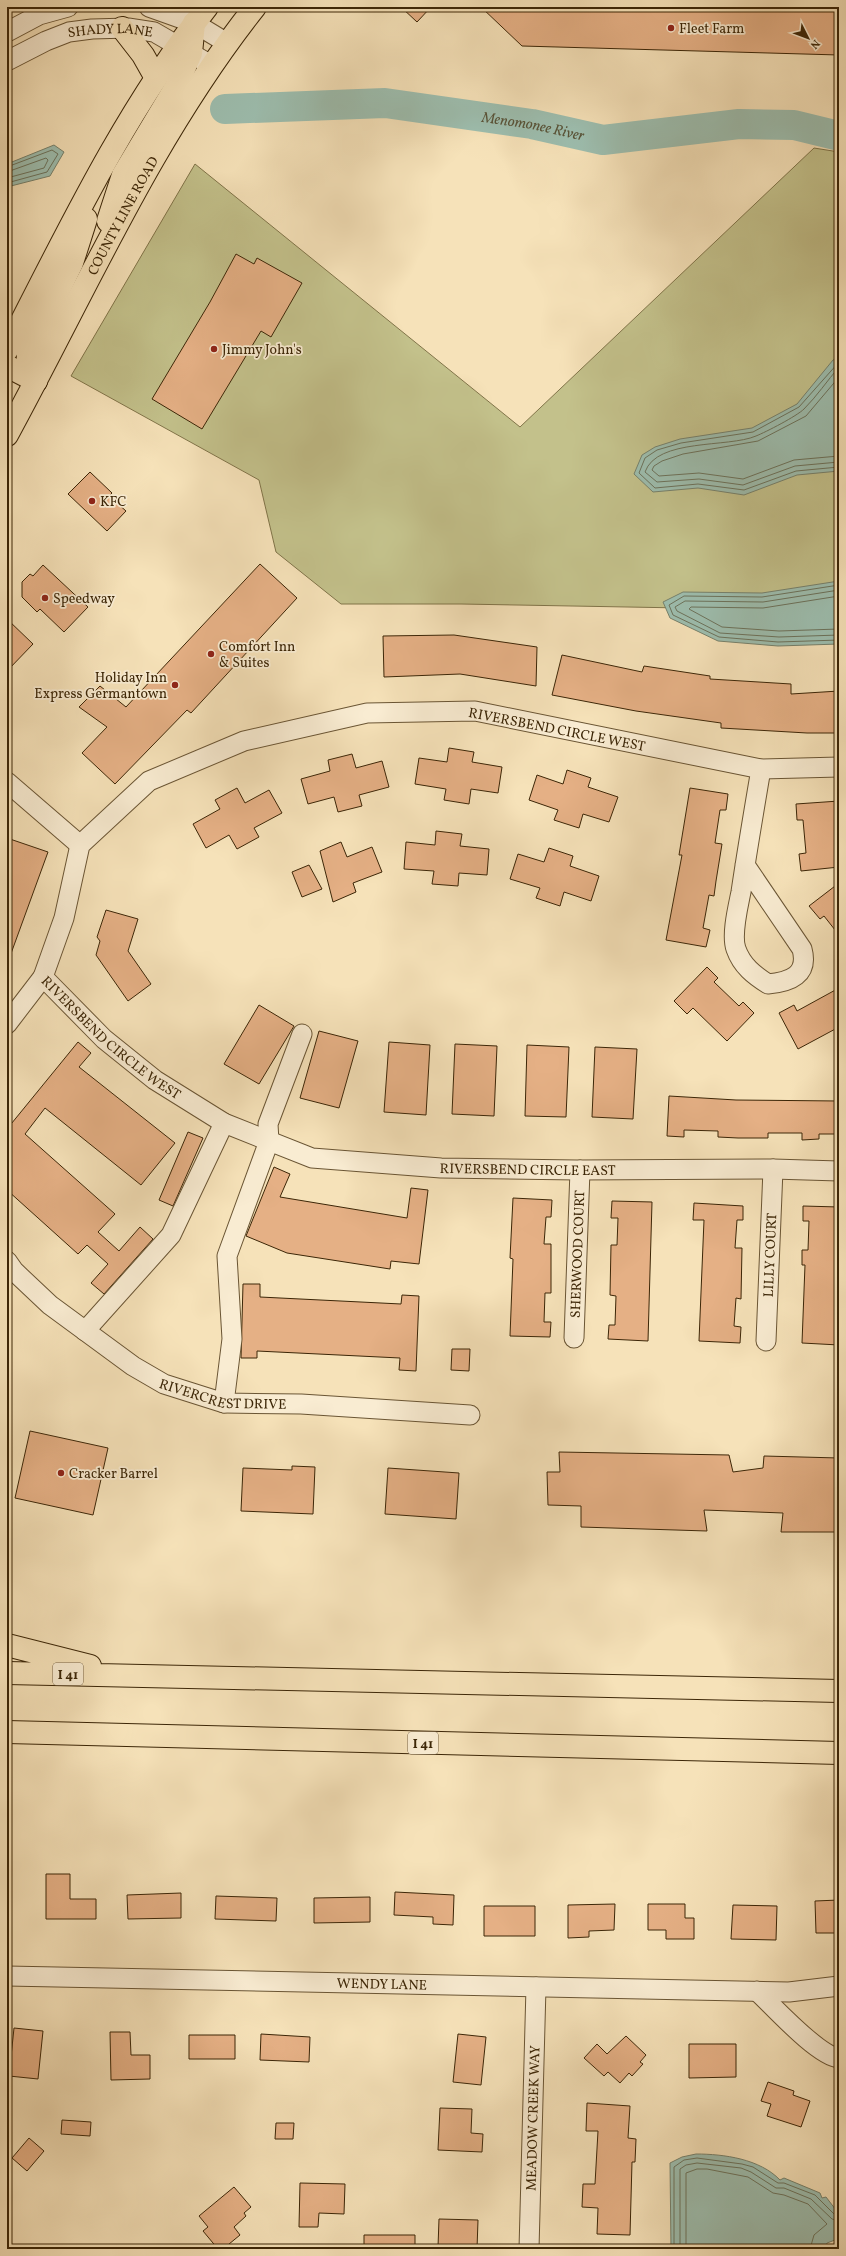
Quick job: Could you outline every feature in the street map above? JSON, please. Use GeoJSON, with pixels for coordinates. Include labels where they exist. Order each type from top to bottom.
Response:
{"type":"FeatureCollection","features":[{"type":"Feature","properties":{"kind":"main road","name":"COUNTY LINE ROAD"},"geometry":{"type":"LineString","coordinates":[[7,435],[36,382],[109,238],[211,65],[255,7]]}},
{"type":"Feature","properties":{"kind":"main road"},"geometry":{"type":"LineString","coordinates":[[94,267],[123,175],[177,85],[184,49],[200,15]]}},
{"type":"Feature","properties":{"kind":"main road"},"geometry":{"type":"LineString","coordinates":[[122,28],[143,54],[156,78]]}},
{"type":"Feature","properties":{"kind":"main road"},"geometry":{"type":"LineString","coordinates":[[7,350],[102,169],[156,78],[184,49]]}},
{"type":"Feature","properties":{"kind":"main road"},"geometry":{"type":"LineString","coordinates":[[36,382],[27,370],[28,354],[72,263],[102,169]]}},
{"type":"Feature","properties":{"kind":"main road"},"geometry":{"type":"LineString","coordinates":[[7,366],[36,382]]}},
{"type":"Feature","properties":{"kind":"main road"},"geometry":{"type":"LineString","coordinates":[[7,1645],[130,1676]]}},
{"type":"Feature","properties":{"kind":"main road","name":"I 41"},"geometry":{"type":"LineString","coordinates":[[7,1672],[839,1691]]}},
{"type":"Feature","properties":{"kind":"main road","name":"I 41"},"geometry":{"type":"LineString","coordinates":[[7,1732],[839,1753]]}},
{"type":"Feature","properties":{"kind":"street","name":"SHADY LANE"},"geometry":{"type":"LineString","coordinates":[[7,32],[39,16],[68,7]]}},
{"type":"Feature","properties":{"kind":"street","name":"SHADY LANE"},"geometry":{"type":"LineString","coordinates":[[149,7],[200,15],[227,42]]}},
{"type":"Feature","properties":{"kind":"street","name":"SHADY LANE"},"geometry":{"type":"LineString","coordinates":[[7,61],[46,41],[69,32],[92,29],[122,28],[154,32],[211,65]]}},
{"type":"Feature","properties":{"kind":"street","name":"RIVERSBEND CIRCLE WEST"},"geometry":{"type":"LineString","coordinates":[[224,1123],[142,1070],[104,1039],[43,977],[64,918],[80,845],[149,781],[244,741],[367,713],[475,711],[761,769],[839,767]]}},
{"type":"Feature","properties":{"kind":"street"},"geometry":{"type":"LineString","coordinates":[[745,865],[802,950],[805,962],[800,973],[784,982],[768,984],[756,976],[743,965],[735,948],[735,927],[745,865],[761,769]]}},
{"type":"Feature","properties":{"kind":"street"},"geometry":{"type":"LineString","coordinates":[[7,782],[80,845]]}},
{"type":"Feature","properties":{"kind":"street"},"geometry":{"type":"LineString","coordinates":[[7,1024],[43,977]]}},
{"type":"Feature","properties":{"kind":"street"},"geometry":{"type":"LineString","coordinates":[[224,1403],[232,1339],[227,1256],[269,1141],[268,1124],[302,1034]]}},
{"type":"Feature","properties":{"kind":"street"},"geometry":{"type":"LineString","coordinates":[[85,1331],[171,1235],[224,1123]]}},
{"type":"Feature","properties":{"kind":"street","name":"RIVERSBEND CIRCLE EAST"},"geometry":{"type":"LineString","coordinates":[[224,1123],[312,1158],[438,1168],[580,1170],[773,1168],[839,1170]]}},
{"type":"Feature","properties":{"kind":"street","name":"LILLY COURT"},"geometry":{"type":"LineString","coordinates":[[766,1341],[773,1168]]}},
{"type":"Feature","properties":{"kind":"street","name":"SHERWOOD COURT"},"geometry":{"type":"LineString","coordinates":[[574,1338],[580,1170]]}},
{"type":"Feature","properties":{"kind":"street","name":"RIVERCREST DRIVE"},"geometry":{"type":"LineString","coordinates":[[9,1266],[50,1305],[133,1366],[164,1384],[224,1403],[301,1404],[470,1415]]}},
{"type":"Feature","properties":{"kind":"street","name":"WENDY LANE"},"geometry":{"type":"LineString","coordinates":[[7,1976],[757,1992],[789,1992],[839,1986]]}},
{"type":"Feature","properties":{"kind":"street","name":"MEADOW CREEK WAY"},"geometry":{"type":"LineString","coordinates":[[529,2249],[536,1987]]}},
{"type":"Feature","properties":{"kind":"street"},"geometry":{"type":"LineString","coordinates":[[757,1992],[812,2043],[833,2058],[839,2058]]}},
{"type":"Feature","properties":{"kind":"shaded area"},"geometry":{"type":"Polygon","coordinates":[[[814,148],[839,152],[839,597],[738,609],[461,604],[341,604],[276,552],[259,480],[71,376],[195,164],[520,427],[814,148]]]}},
{"type":"Feature","properties":{"kind":"water"},"geometry":{"type":"Polygon","coordinates":[[[54,145],[64,152],[50,176],[7,187],[7,164],[54,145]]]}},
{"type":"Feature","properties":{"kind":"water"},"geometry":{"type":"Polygon","coordinates":[[[839,357],[839,471],[797,475],[744,495],[698,488],[653,492],[634,474],[642,455],[655,447],[680,439],[752,428],[797,404],[833,360],[839,357]]]}},
{"type":"Feature","properties":{"kind":"water"},"geometry":{"type":"Polygon","coordinates":[[[839,581],[839,644],[778,646],[718,641],[670,618],[663,602],[683,592],[762,593],[839,581]]]}},
{"type":"Feature","properties":{"kind":"water"},"geometry":{"type":"Polygon","coordinates":[[[696,2154],[718,2155],[741,2159],[762,2167],[780,2180],[784,2178],[820,2193],[822,2198],[826,2197],[839,2214],[839,2233],[835,2240],[827,2243],[825,2249],[671,2249],[670,2163],[682,2157],[696,2154]]]}},
{"type":"Feature","properties":{"kind":"building"},"geometry":{"type":"Polygon","coordinates":[[[401,7],[431,7],[417,22],[401,7]]]}},
{"type":"Feature","properties":{"kind":"building","name":"Fleet Farm"},"geometry":{"type":"Polygon","coordinates":[[[481,7],[839,7],[839,55],[522,46],[481,7]]]}},
{"type":"Feature","properties":{"kind":"building"},"geometry":{"type":"Polygon","coordinates":[[[236,254],[254,264],[257,258],[302,283],[271,337],[261,331],[202,429],[152,399],[210,302],[236,254]]]}},
{"type":"Feature","properties":{"kind":"building"},"geometry":{"type":"Polygon","coordinates":[[[90,472],[112,493],[109,496],[126,511],[107,531],[68,494],[90,472]]]}},
{"type":"Feature","properties":{"kind":"building","name":"Comfort Inn & Suites"},"geometry":{"type":"Polygon","coordinates":[[[260,564],[297,598],[191,713],[187,710],[115,784],[82,753],[107,727],[79,707],[100,686],[126,707],[260,564]]]}},
{"type":"Feature","properties":{"kind":"building"},"geometry":{"type":"Polygon","coordinates":[[[43,565],[88,607],[64,632],[40,609],[37,612],[22,597],[22,582],[30,574],[33,576],[43,565]]]}},
{"type":"Feature","properties":{"kind":"building"},"geometry":{"type":"Polygon","coordinates":[[[7,619],[33,644],[7,671],[7,619]]]}},
{"type":"Feature","properties":{"kind":"building"},"geometry":{"type":"Polygon","coordinates":[[[454,635],[537,647],[536,686],[460,674],[384,677],[383,636],[454,635]]]}},
{"type":"Feature","properties":{"kind":"building"},"geometry":{"type":"Polygon","coordinates":[[[562,655],[642,672],[644,666],[710,676],[710,679],[791,684],[791,694],[839,691],[839,733],[807,733],[721,728],[721,723],[636,711],[552,695],[562,655]]]}},
{"type":"Feature","properties":{"kind":"building"},"geometry":{"type":"Polygon","coordinates":[[[449,748],[474,752],[472,762],[502,767],[498,793],[471,789],[469,804],[444,800],[446,789],[415,784],[419,758],[447,762],[449,748]]]}},
{"type":"Feature","properties":{"kind":"building"},"geometry":{"type":"Polygon","coordinates":[[[352,754],[356,768],[382,761],[389,787],[359,795],[362,806],[338,812],[334,797],[308,804],[301,779],[330,771],[328,760],[352,754]]]}},
{"type":"Feature","properties":{"kind":"building"},"geometry":{"type":"Polygon","coordinates":[[[567,770],[591,778],[588,787],[618,797],[609,822],[583,814],[579,828],[554,820],[558,810],[529,800],[537,775],[563,784],[567,770]]]}},
{"type":"Feature","properties":{"kind":"building"},"geometry":{"type":"Polygon","coordinates":[[[237,788],[245,803],[269,790],[282,813],[254,828],[259,837],[237,849],[229,835],[206,848],[193,824],[220,809],[215,800],[237,788]]]}},
{"type":"Feature","properties":{"kind":"building"},"geometry":{"type":"Polygon","coordinates":[[[690,788],[728,794],[726,810],[720,810],[715,843],[722,844],[714,896],[709,895],[703,928],[710,930],[706,947],[666,940],[682,855],[679,855],[690,788]]]}},
{"type":"Feature","properties":{"kind":"building"},"geometry":{"type":"Polygon","coordinates":[[[839,801],[839,820],[837,820],[839,867],[801,871],[799,854],[806,853],[803,820],[797,820],[796,804],[839,801]]]}},
{"type":"Feature","properties":{"kind":"building"},"geometry":{"type":"Polygon","coordinates":[[[436,831],[462,834],[460,846],[489,849],[487,875],[459,873],[458,886],[432,884],[434,871],[404,869],[406,842],[435,845],[436,831]]]}},
{"type":"Feature","properties":{"kind":"building"},"geometry":{"type":"Polygon","coordinates":[[[7,838],[48,852],[9,959],[7,959],[7,838]]]}},
{"type":"Feature","properties":{"kind":"building"},"geometry":{"type":"Polygon","coordinates":[[[341,842],[347,857],[372,847],[382,872],[353,883],[356,892],[333,902],[320,851],[341,842]]]}},
{"type":"Feature","properties":{"kind":"building"},"geometry":{"type":"Polygon","coordinates":[[[549,848],[573,856],[570,866],[599,876],[591,901],[564,892],[560,906],[536,898],[540,888],[510,879],[518,854],[544,862],[549,848]]]}},
{"type":"Feature","properties":{"kind":"building"},"geometry":{"type":"Polygon","coordinates":[[[309,865],[322,889],[302,897],[292,872],[309,865]]]}},
{"type":"Feature","properties":{"kind":"building"},"geometry":{"type":"Polygon","coordinates":[[[839,883],[839,935],[824,916],[820,919],[809,906],[839,883]]]}},
{"type":"Feature","properties":{"kind":"building"},"geometry":{"type":"Polygon","coordinates":[[[106,910],[138,919],[128,951],[151,984],[128,1001],[96,955],[100,941],[97,937],[106,910]]]}},
{"type":"Feature","properties":{"kind":"building"},"geometry":{"type":"Polygon","coordinates":[[[707,967],[718,978],[714,982],[739,1006],[743,1002],[754,1013],[727,1041],[693,1008],[687,1014],[674,1001],[707,967]]]}},
{"type":"Feature","properties":{"kind":"building"},"geometry":{"type":"Polygon","coordinates":[[[839,988],[839,1027],[798,1049],[779,1013],[794,1005],[797,1011],[839,988]]]}},
{"type":"Feature","properties":{"kind":"building"},"geometry":{"type":"Polygon","coordinates":[[[259,1005],[294,1026],[259,1084],[224,1064],[259,1005]]]}},
{"type":"Feature","properties":{"kind":"building"},"geometry":{"type":"Polygon","coordinates":[[[319,1031],[358,1041],[339,1108],[300,1098],[319,1031]]]}},
{"type":"Feature","properties":{"kind":"building"},"geometry":{"type":"Polygon","coordinates":[[[78,1042],[91,1053],[79,1067],[175,1143],[141,1185],[45,1108],[25,1134],[115,1214],[98,1232],[119,1251],[140,1227],[153,1239],[104,1294],[91,1283],[108,1264],[87,1245],[78,1254],[7,1190],[7,1129],[78,1042]]]}},
{"type":"Feature","properties":{"kind":"building"},"geometry":{"type":"Polygon","coordinates":[[[389,1042],[430,1045],[426,1115],[384,1112],[389,1042]]]}},
{"type":"Feature","properties":{"kind":"building"},"geometry":{"type":"Polygon","coordinates":[[[455,1044],[497,1046],[494,1116],[452,1114],[455,1044]]]}},
{"type":"Feature","properties":{"kind":"building"},"geometry":{"type":"Polygon","coordinates":[[[527,1045],[569,1047],[566,1117],[525,1116],[527,1045]]]}},
{"type":"Feature","properties":{"kind":"building"},"geometry":{"type":"Polygon","coordinates":[[[595,1047],[637,1049],[633,1119],[592,1117],[595,1047]]]}},
{"type":"Feature","properties":{"kind":"building"},"geometry":{"type":"Polygon","coordinates":[[[669,1096],[736,1100],[839,1101],[839,1134],[819,1134],[819,1139],[802,1140],[802,1133],[768,1133],[768,1138],[738,1138],[718,1137],[718,1131],[684,1130],[684,1137],[667,1136],[669,1096]]]}},
{"type":"Feature","properties":{"kind":"building"},"geometry":{"type":"Polygon","coordinates":[[[188,1132],[203,1138],[173,1206],[159,1200],[188,1132]]]}},
{"type":"Feature","properties":{"kind":"building"},"geometry":{"type":"Polygon","coordinates":[[[274,1167],[290,1174],[280,1197],[407,1218],[411,1188],[428,1190],[419,1264],[391,1261],[390,1269],[287,1253],[246,1236],[274,1167]]]}},
{"type":"Feature","properties":{"kind":"building"},"geometry":{"type":"Polygon","coordinates":[[[513,1198],[552,1200],[551,1217],[546,1217],[544,1244],[551,1244],[551,1293],[545,1293],[544,1322],[551,1322],[550,1337],[510,1336],[513,1259],[510,1258],[513,1198]]]}},
{"type":"Feature","properties":{"kind":"building"},"geometry":{"type":"Polygon","coordinates":[[[612,1201],[652,1202],[648,1341],[608,1339],[609,1325],[615,1325],[616,1296],[610,1295],[611,1245],[617,1245],[618,1218],[611,1218],[612,1201]]]}},
{"type":"Feature","properties":{"kind":"building"},"geometry":{"type":"Polygon","coordinates":[[[694,1203],[743,1206],[743,1220],[737,1220],[735,1248],[742,1248],[741,1299],[736,1298],[734,1326],[741,1327],[740,1343],[699,1341],[704,1220],[693,1220],[694,1203]]]}},
{"type":"Feature","properties":{"kind":"building"},"geometry":{"type":"Polygon","coordinates":[[[803,1206],[839,1207],[839,1345],[802,1343],[805,1265],[802,1265],[802,1250],[808,1250],[809,1221],[803,1221],[803,1206]]]}},
{"type":"Feature","properties":{"kind":"building"},"geometry":{"type":"Polygon","coordinates":[[[243,1284],[260,1284],[260,1297],[401,1304],[402,1295],[419,1296],[416,1371],[399,1370],[400,1358],[257,1351],[257,1358],[241,1358],[243,1284]]]}},
{"type":"Feature","properties":{"kind":"building"},"geometry":{"type":"Polygon","coordinates":[[[452,1349],[470,1349],[469,1371],[451,1370],[452,1349]]]}},
{"type":"Feature","properties":{"kind":"building","name":"Cracker Barrel"},"geometry":{"type":"Polygon","coordinates":[[[30,1431],[108,1448],[93,1515],[15,1498],[30,1431]]]}},
{"type":"Feature","properties":{"kind":"building"},"geometry":{"type":"Polygon","coordinates":[[[559,1452],[729,1455],[733,1472],[763,1468],[764,1456],[839,1458],[839,1532],[781,1532],[783,1513],[704,1510],[707,1531],[581,1527],[581,1506],[548,1505],[547,1472],[560,1472],[559,1452]]]}},
{"type":"Feature","properties":{"kind":"building"},"geometry":{"type":"Polygon","coordinates":[[[292,1466],[315,1467],[313,1514],[241,1511],[243,1468],[292,1470],[292,1466]]]}},
{"type":"Feature","properties":{"kind":"building"},"geometry":{"type":"Polygon","coordinates":[[[388,1468],[459,1473],[456,1519],[385,1514],[388,1468]]]}},
{"type":"Feature","properties":{"kind":"building"},"geometry":{"type":"Polygon","coordinates":[[[46,1874],[70,1874],[70,1899],[96,1899],[96,1919],[46,1919],[46,1874]]]}},
{"type":"Feature","properties":{"kind":"building"},"geometry":{"type":"Polygon","coordinates":[[[395,1892],[454,1895],[453,1925],[433,1924],[433,1917],[394,1915],[395,1892]]]}},
{"type":"Feature","properties":{"kind":"building"},"geometry":{"type":"Polygon","coordinates":[[[181,1893],[181,1918],[128,1919],[127,1895],[181,1893]]]}},
{"type":"Feature","properties":{"kind":"building"},"geometry":{"type":"Polygon","coordinates":[[[216,1896],[277,1898],[276,1921],[215,1919],[216,1896]]]}},
{"type":"Feature","properties":{"kind":"building"},"geometry":{"type":"Polygon","coordinates":[[[370,1897],[370,1922],[314,1923],[314,1898],[370,1897]]]}},
{"type":"Feature","properties":{"kind":"building"},"geometry":{"type":"Polygon","coordinates":[[[839,1900],[839,1933],[816,1933],[815,1901],[839,1900]]]}},
{"type":"Feature","properties":{"kind":"building"},"geometry":{"type":"Polygon","coordinates":[[[615,1904],[614,1930],[589,1931],[589,1937],[568,1938],[568,1905],[615,1904]]]}},
{"type":"Feature","properties":{"kind":"building"},"geometry":{"type":"Polygon","coordinates":[[[648,1904],[685,1904],[685,1918],[694,1918],[694,1939],[666,1939],[666,1930],[648,1930],[648,1904]]]}},
{"type":"Feature","properties":{"kind":"building"},"geometry":{"type":"Polygon","coordinates":[[[733,1905],[777,1906],[776,1940],[731,1939],[733,1905]]]}},
{"type":"Feature","properties":{"kind":"building"},"geometry":{"type":"Polygon","coordinates":[[[484,1906],[535,1906],[535,1936],[484,1936],[484,1906]]]}},
{"type":"Feature","properties":{"kind":"building"},"geometry":{"type":"Polygon","coordinates":[[[14,2028],[43,2031],[38,2079],[9,2076],[14,2028]]]}},
{"type":"Feature","properties":{"kind":"building"},"geometry":{"type":"Polygon","coordinates":[[[110,2032],[130,2032],[131,2055],[150,2055],[150,2079],[111,2080],[110,2032]]]}},
{"type":"Feature","properties":{"kind":"building"},"geometry":{"type":"Polygon","coordinates":[[[261,2034],[310,2037],[309,2062],[260,2060],[261,2034]]]}},
{"type":"Feature","properties":{"kind":"building"},"geometry":{"type":"Polygon","coordinates":[[[458,2034],[486,2037],[481,2085],[453,2082],[458,2034]]]}},
{"type":"Feature","properties":{"kind":"building"},"geometry":{"type":"Polygon","coordinates":[[[189,2035],[235,2035],[235,2059],[189,2059],[189,2035]]]}},
{"type":"Feature","properties":{"kind":"building"},"geometry":{"type":"Polygon","coordinates":[[[626,2036],[646,2055],[640,2062],[643,2064],[632,2076],[629,2073],[620,2083],[608,2072],[604,2076],[584,2058],[597,2044],[607,2054],[626,2036]]]}},
{"type":"Feature","properties":{"kind":"building"},"geometry":{"type":"Polygon","coordinates":[[[689,2044],[736,2044],[736,2077],[689,2078],[689,2044]]]}},
{"type":"Feature","properties":{"kind":"building"},"geometry":{"type":"Polygon","coordinates":[[[768,2082],[794,2091],[793,2095],[810,2101],[801,2127],[767,2116],[771,2104],[761,2101],[768,2082]]]}},
{"type":"Feature","properties":{"kind":"building"},"geometry":{"type":"Polygon","coordinates":[[[587,2103],[630,2106],[628,2138],[636,2139],[635,2162],[632,2162],[630,2235],[597,2234],[598,2208],[582,2207],[583,2184],[595,2184],[598,2131],[586,2131],[587,2103]]]}},
{"type":"Feature","properties":{"kind":"building"},"geometry":{"type":"Polygon","coordinates":[[[440,2108],[472,2109],[471,2133],[483,2134],[482,2152],[438,2150],[440,2108]]]}},
{"type":"Feature","properties":{"kind":"building"},"geometry":{"type":"Polygon","coordinates":[[[62,2120],[91,2122],[90,2136],[61,2134],[62,2120]]]}},
{"type":"Feature","properties":{"kind":"building"},"geometry":{"type":"Polygon","coordinates":[[[276,2123],[294,2123],[293,2139],[275,2139],[276,2123]]]}},
{"type":"Feature","properties":{"kind":"building"},"geometry":{"type":"Polygon","coordinates":[[[29,2138],[44,2151],[27,2171],[12,2158],[29,2138]]]}},
{"type":"Feature","properties":{"kind":"building"},"geometry":{"type":"Polygon","coordinates":[[[300,2183],[345,2184],[344,2214],[319,2213],[318,2227],[299,2227],[300,2183]]]}},
{"type":"Feature","properties":{"kind":"building"},"geometry":{"type":"Polygon","coordinates":[[[234,2187],[251,2207],[244,2213],[246,2216],[234,2227],[240,2235],[223,2249],[218,2249],[203,2231],[208,2227],[199,2216],[234,2187]]]}},
{"type":"Feature","properties":{"kind":"building"},"geometry":{"type":"Polygon","coordinates":[[[439,2219],[478,2220],[477,2249],[438,2247],[439,2219]]]}},
{"type":"Feature","properties":{"kind":"building"},"geometry":{"type":"Polygon","coordinates":[[[364,2235],[415,2235],[415,2249],[364,2249],[364,2235]]]}},
{"type":"Feature","properties":{"kind":"waterway","name":"Menomonee River"},"geometry":{"type":"LineString","coordinates":[[225,109],[385,103],[532,124],[603,140],[739,124],[794,125],[839,136]]}},
{"type":"Feature","properties":{"kind":"place","name":"Fleet Farm"},"geometry":{"type":"Point","coordinates":[671,28]}},
{"type":"Feature","properties":{"kind":"place","name":"Jimmy John's"},"geometry":{"type":"Point","coordinates":[214,349]}},
{"type":"Feature","properties":{"kind":"place","name":"KFC"},"geometry":{"type":"Point","coordinates":[92,501]}},
{"type":"Feature","properties":{"kind":"place","name":"Speedway"},"geometry":{"type":"Point","coordinates":[45,598]}},
{"type":"Feature","properties":{"kind":"place","name":"Comfort Inn & Suites"},"geometry":{"type":"Point","coordinates":[211,654]}},
{"type":"Feature","properties":{"kind":"place","name":"Holiday Inn Express Germantown"},"geometry":{"type":"Point","coordinates":[175,685]}},
{"type":"Feature","properties":{"kind":"place","name":"Cracker Barrel"},"geometry":{"type":"Point","coordinates":[61,1473]}}]}
